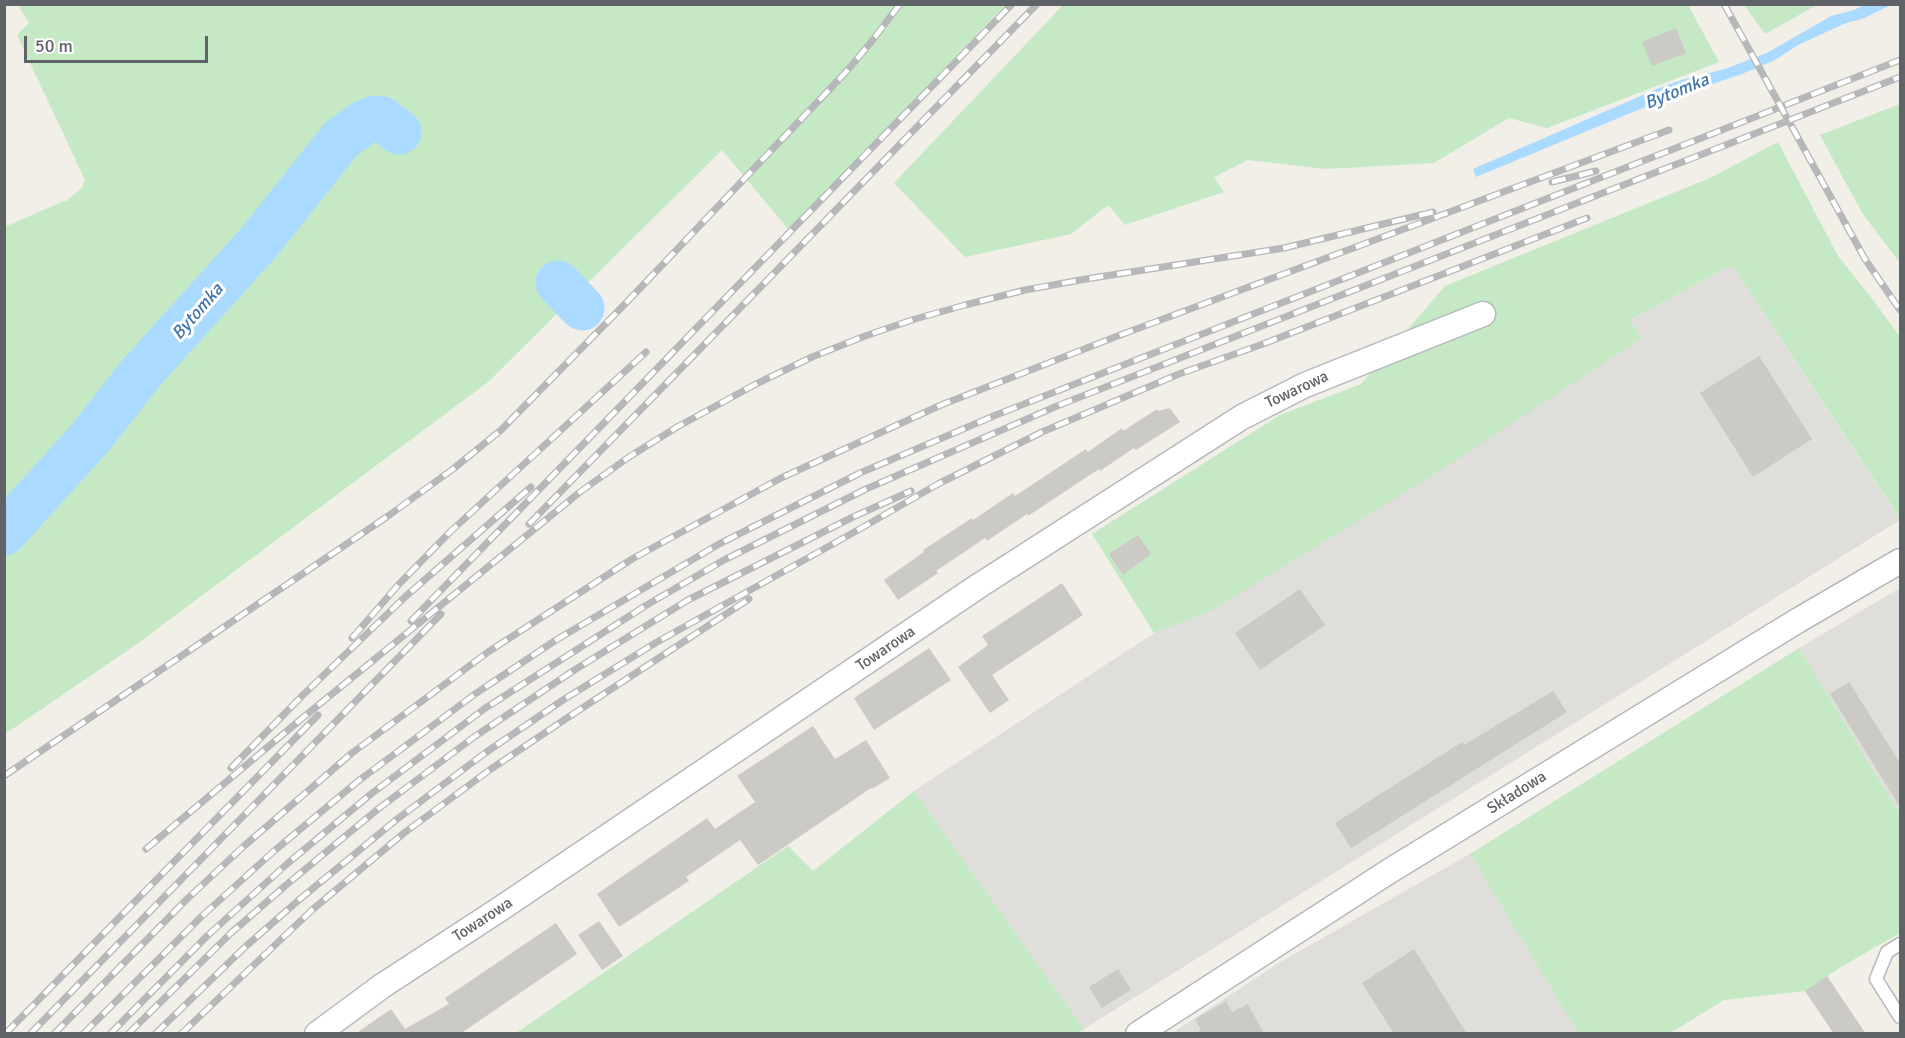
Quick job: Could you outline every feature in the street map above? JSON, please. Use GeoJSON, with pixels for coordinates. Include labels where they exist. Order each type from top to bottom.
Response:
{"type":"FeatureCollection","features":[{"type":"Feature","properties":{"kind":"street","name":"Towarowa"},"geometry":{"type":"LineString","coordinates":[[317,1034],[382,986],[980,585],[1242,417],[1305,385],[1483,314]]}},
{"type":"Feature","properties":{"kind":"street","name":"Składowa"},"geometry":{"type":"LineString","coordinates":[[1138,1034],[1388,872],[1797,621],[1900,561]]}},
{"type":"Feature","properties":{"kind":"lane"},"geometry":{"type":"LineString","coordinates":[[1900,944],[1887,952],[1876,979],[1896,1001],[1900,1017]]}},
{"type":"Feature","properties":{"kind":"shaded area"},"geometry":{"type":"Polygon","coordinates":[[[1732,265],[1900,520],[1084,1029],[914,791],[1154,633],[1209,612],[1642,337],[1629,321],[1732,265]]]}},
{"type":"Feature","properties":{"kind":"shaded area"},"geometry":{"type":"Polygon","coordinates":[[[1900,588],[1900,814],[1799,648],[1900,588]]]}},
{"type":"Feature","properties":{"kind":"shaded area"},"geometry":{"type":"Polygon","coordinates":[[[1470,854],[1578,1033],[1171,1034],[1277,964],[1470,854]]]}},
{"type":"Feature","properties":{"kind":"green space"},"geometry":{"type":"Polygon","coordinates":[[[18,5],[1005,5],[789,230],[722,150],[488,382],[137,644],[5,734],[5,221],[7,226],[64,201],[67,202],[81,189],[85,180],[17,35],[29,23],[18,5]]]}},
{"type":"Feature","properties":{"kind":"green space"},"geometry":{"type":"Polygon","coordinates":[[[1063,5],[1688,5],[1719,62],[1547,128],[1509,118],[1434,163],[1326,169],[1248,160],[1214,177],[1224,192],[1125,225],[1108,205],[1071,234],[965,257],[894,183],[1063,5]]]}},
{"type":"Feature","properties":{"kind":"green space"},"geometry":{"type":"Polygon","coordinates":[[[1744,5],[1817,5],[1765,34],[1744,5]]]}},
{"type":"Feature","properties":{"kind":"green space"},"geometry":{"type":"Polygon","coordinates":[[[1900,104],[1900,263],[1862,213],[1820,135],[1900,104]]]}},
{"type":"Feature","properties":{"kind":"green space"},"geometry":{"type":"Polygon","coordinates":[[[1778,142],[1838,256],[1900,337],[1900,519],[1732,265],[1630,320],[1642,338],[1430,477],[1209,612],[1154,633],[1092,534],[1280,415],[1361,384],[1445,286],[1710,178],[1778,142]]]}},
{"type":"Feature","properties":{"kind":"green space"},"geometry":{"type":"Polygon","coordinates":[[[1799,648],[1900,814],[1900,933],[1805,991],[1724,1000],[1670,1033],[1578,1033],[1470,854],[1799,648]]]}},
{"type":"Feature","properties":{"kind":"green space"},"geometry":{"type":"Polygon","coordinates":[[[914,791],[1084,1029],[1076,1034],[516,1033],[788,846],[813,871],[914,791]]]}},
{"type":"Feature","properties":{"kind":"water"},"geometry":{"type":"Polygon","coordinates":[[[1866,4],[1891,5],[1798,45],[1775,60],[1742,74],[1709,85],[1697,92],[1680,94],[1662,100],[1476,177],[1473,169],[1659,88],[1725,69],[1767,53],[1831,16],[1866,4]]]}},
{"type":"Feature","properties":{"kind":"building"},"geometry":{"type":"Polygon","coordinates":[[[1676,28],[1686,53],[1652,66],[1642,42],[1676,28]]]}},
{"type":"Feature","properties":{"kind":"building"},"geometry":{"type":"Polygon","coordinates":[[[1759,356],[1812,439],[1753,477],[1700,393],[1759,356]]]}},
{"type":"Feature","properties":{"kind":"building"},"geometry":{"type":"Polygon","coordinates":[[[1170,408],[1180,422],[1136,450],[1134,448],[1100,471],[1099,469],[987,541],[985,538],[898,600],[884,580],[924,552],[923,550],[972,518],[973,520],[1013,493],[1015,496],[1086,449],[1088,452],[1122,428],[1123,431],[1157,409],[1158,411],[1170,408]]]}},
{"type":"Feature","properties":{"kind":"building"},"geometry":{"type":"Polygon","coordinates":[[[1138,535],[1151,554],[1123,575],[1109,554],[1138,535]]]}},
{"type":"Feature","properties":{"kind":"building"},"geometry":{"type":"Polygon","coordinates":[[[1062,583],[1083,615],[992,675],[1009,700],[990,713],[958,667],[988,645],[982,636],[1062,583]]]}},
{"type":"Feature","properties":{"kind":"building"},"geometry":{"type":"Polygon","coordinates":[[[1300,589],[1325,625],[1260,670],[1235,633],[1300,589]]]}},
{"type":"Feature","properties":{"kind":"building"},"geometry":{"type":"Polygon","coordinates":[[[929,648],[951,680],[874,730],[854,698],[929,648]]]}},
{"type":"Feature","properties":{"kind":"building"},"geometry":{"type":"Polygon","coordinates":[[[1849,682],[1900,763],[1900,807],[1830,694],[1849,682]]]}},
{"type":"Feature","properties":{"kind":"building"},"geometry":{"type":"Polygon","coordinates":[[[1553,691],[1567,712],[1351,848],[1335,823],[1462,742],[1464,745],[1553,691]]]}},
{"type":"Feature","properties":{"kind":"building"},"geometry":{"type":"Polygon","coordinates":[[[813,726],[835,759],[866,740],[890,778],[871,788],[758,865],[740,840],[686,877],[689,881],[619,927],[597,894],[707,818],[715,829],[755,802],[737,776],[813,726]]]}},
{"type":"Feature","properties":{"kind":"building"},"geometry":{"type":"Polygon","coordinates":[[[599,921],[623,956],[602,970],[578,935],[599,921]]]}},
{"type":"Feature","properties":{"kind":"building"},"geometry":{"type":"Polygon","coordinates":[[[556,923],[577,954],[460,1034],[355,1034],[391,1009],[405,1029],[449,1004],[445,998],[556,923]]]}},
{"type":"Feature","properties":{"kind":"building"},"geometry":{"type":"Polygon","coordinates":[[[1414,949],[1467,1034],[1394,1034],[1362,983],[1414,949]]]}},
{"type":"Feature","properties":{"kind":"building"},"geometry":{"type":"Polygon","coordinates":[[[1118,969],[1131,990],[1102,1008],[1089,987],[1118,969]]]}},
{"type":"Feature","properties":{"kind":"building"},"geometry":{"type":"Polygon","coordinates":[[[1827,976],[1866,1034],[1834,1034],[1805,991],[1827,976]]]}},
{"type":"Feature","properties":{"kind":"building"},"geometry":{"type":"Polygon","coordinates":[[[1226,1001],[1232,1012],[1248,1004],[1264,1034],[1195,1034],[1201,1030],[1195,1019],[1226,1001]]]}},
{"type":"Feature","properties":{"kind":"waterway","name":"Bytomka"},"geometry":{"type":"LineString","coordinates":[[4,533],[90,438],[141,373],[260,241],[341,139],[363,123],[375,118],[382,119],[399,132]]}},
{"type":"Feature","properties":{"kind":"waterway","name":"Bytomka"},"geometry":{"type":"LineString","coordinates":[[558,283],[582,308]]}},
{"type":"Feature","properties":{"kind":"railway"},"geometry":{"type":"LineString","coordinates":[[4,776],[388,516],[453,469],[501,430],[625,304],[846,72],[900,4]]}},
{"type":"Feature","properties":{"kind":"railway"},"geometry":{"type":"LineString","coordinates":[[411,621],[1012,4]]}},
{"type":"Feature","properties":{"kind":"railway"},"geometry":{"type":"LineString","coordinates":[[529,524],[1037,4]]}},
{"type":"Feature","properties":{"kind":"railway"},"geometry":{"type":"LineString","coordinates":[[1724,4],[1865,259],[1900,310]]}},
{"type":"Feature","properties":{"kind":"railway"},"geometry":{"type":"LineString","coordinates":[[83,1034],[202,916],[274,851],[357,782],[475,694],[556,640],[719,544],[860,473],[996,415],[1900,60]]}},
{"type":"Feature","properties":{"kind":"railway"},"geometry":{"type":"LineString","coordinates":[[110,1034],[207,936],[288,863],[371,794],[484,709],[645,606],[724,560],[866,489],[1057,406],[1900,77]]}},
{"type":"Feature","properties":{"kind":"railway"},"geometry":{"type":"LineString","coordinates":[[54,1034],[186,900],[244,846],[352,753],[488,652],[632,559],[781,478],[941,405],[1115,337],[1669,130]]}},
{"type":"Feature","properties":{"kind":"railway"},"geometry":{"type":"LineString","coordinates":[[1552,182],[1596,171]]}},
{"type":"Feature","properties":{"kind":"railway"},"geometry":{"type":"LineString","coordinates":[[146,849],[580,492],[677,427],[756,384],[812,357],[865,336],[965,305],[1025,290],[1086,279],[1284,248],[1433,212]]}},
{"type":"Feature","properties":{"kind":"railway"},"geometry":{"type":"LineString","coordinates":[[155,1034],[245,947],[396,820],[485,753],[566,698],[657,642],[938,484],[1042,432],[1179,374],[1263,344],[1587,218]]}},
{"type":"Feature","properties":{"kind":"railway"},"geometry":{"type":"LineString","coordinates":[[352,638],[400,583],[450,532],[646,352]]}},
{"type":"Feature","properties":{"kind":"railway"},"geometry":{"type":"LineString","coordinates":[[231,768],[405,597],[531,487]]}},
{"type":"Feature","properties":{"kind":"railway"},"geometry":{"type":"LineString","coordinates":[[128,1034],[231,933],[285,886],[378,809],[474,737],[576,669],[688,600],[853,517],[911,491]]}},
{"type":"Feature","properties":{"kind":"railway"},"geometry":{"type":"LineString","coordinates":[[181,1034],[312,910],[404,833],[491,769],[749,599]]}},
{"type":"Feature","properties":{"kind":"railway"},"geometry":{"type":"LineString","coordinates":[[30,1034],[441,614]]}},
{"type":"Feature","properties":{"kind":"railway"},"geometry":{"type":"LineString","coordinates":[[5,1034],[318,715]]}}]}
